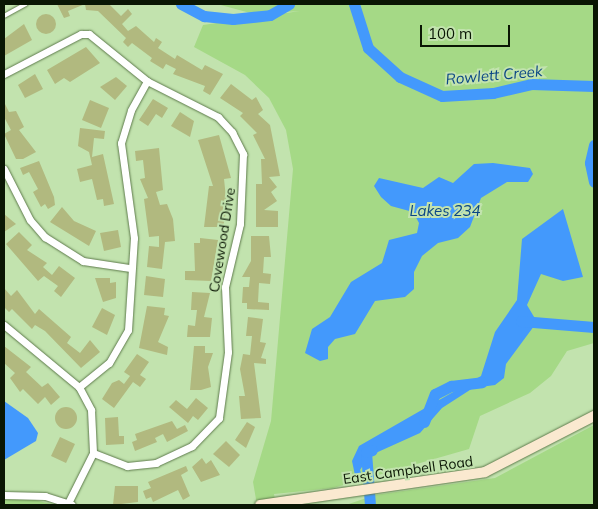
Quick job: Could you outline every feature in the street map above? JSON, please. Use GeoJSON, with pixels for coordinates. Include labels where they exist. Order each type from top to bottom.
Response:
{"type":"FeatureCollection","features":[{"type":"Feature","properties":{"kind":"main road","name":"East Campbell Road"},"geometry":{"type":"LineString","coordinates":[[260,505],[485,472],[594,416]]}},
{"type":"Feature","properties":{"kind":"street","name":"Covewood Drive"},"geometry":{"type":"LineString","coordinates":[[4,74],[86,34],[148,81],[218,117],[232,132],[243,154],[241,215],[225,287],[224,402],[203,439],[163,460],[127,466],[93,453]]}},
{"type":"Feature","properties":{"kind":"street"},"geometry":{"type":"LineString","coordinates":[[79,387],[109,363],[126,337],[130,268],[134,238],[120,143],[131,110],[148,81]]}},
{"type":"Feature","properties":{"kind":"street"},"geometry":{"type":"LineString","coordinates":[[4,169],[30,220],[45,237],[83,261],[130,268]]}},
{"type":"Feature","properties":{"kind":"street"},"geometry":{"type":"LineString","coordinates":[[4,325],[79,387],[93,420],[93,453],[70,504],[45,496],[4,494]]}},
{"type":"Feature","properties":{"kind":"lane"},"geometry":{"type":"LineString","coordinates":[[4,16],[26,4]]}},
{"type":"Feature","properties":{"kind":"green space"},"geometry":{"type":"Polygon","coordinates":[[[217,4],[594,4],[594,343],[567,351],[551,376],[530,393],[480,416],[469,449],[333,488],[274,494],[276,505],[257,505],[253,482],[271,421],[293,169],[286,130],[269,98],[245,75],[194,47],[203,25],[300,11],[254,14],[217,4]]]}},
{"type":"Feature","properties":{"kind":"green space"},"geometry":{"type":"Polygon","coordinates":[[[594,425],[594,505],[346,505],[375,495],[495,478],[594,425]]]}},
{"type":"Feature","properties":{"kind":"green space"},"geometry":{"type":"Polygon","coordinates":[[[4,500],[35,500],[55,505],[4,505],[4,500]]]}},
{"type":"Feature","properties":{"kind":"water","name":"Lakes 234"},"geometry":{"type":"Polygon","coordinates":[[[493,163],[530,168],[533,174],[528,182],[507,182],[481,198],[470,227],[458,238],[438,243],[422,256],[414,272],[414,289],[405,297],[375,301],[355,334],[335,339],[328,347],[328,359],[320,361],[305,353],[312,329],[330,317],[351,282],[382,263],[389,240],[417,233],[419,223],[413,212],[391,206],[381,197],[374,186],[379,178],[423,188],[439,177],[453,183],[474,164],[493,163]]]}},
{"type":"Feature","properties":{"kind":"water"},"geometry":{"type":"Polygon","coordinates":[[[563,209],[583,277],[563,281],[541,274],[527,305],[537,322],[506,364],[504,378],[495,385],[473,388],[442,408],[420,433],[369,456],[360,470],[363,480],[356,480],[352,461],[359,446],[481,376],[495,332],[517,300],[522,239],[563,209]]]}},
{"type":"Feature","properties":{"kind":"water"},"geometry":{"type":"Polygon","coordinates":[[[4,401],[28,418],[38,433],[36,441],[4,460],[4,401]]]}},
{"type":"Feature","properties":{"kind":"building"},"geometry":{"type":"Polygon","coordinates":[[[57,4],[85,4],[68,11],[70,16],[64,18],[57,4]]]}},
{"type":"Feature","properties":{"kind":"building"},"geometry":{"type":"Polygon","coordinates":[[[85,4],[109,4],[121,16],[128,9],[132,14],[122,24],[128,31],[136,26],[154,42],[156,38],[162,42],[158,48],[175,59],[177,55],[202,70],[205,65],[223,74],[210,95],[203,91],[205,86],[173,74],[176,69],[166,64],[163,69],[150,61],[152,58],[132,43],[128,47],[123,42],[126,38],[98,11],[86,10],[85,4]]]}},
{"type":"Feature","properties":{"kind":"building"},"geometry":{"type":"Polygon","coordinates":[[[46,14],[53,17],[56,24],[53,31],[46,34],[39,31],[36,24],[39,17],[46,14]]]}},
{"type":"Feature","properties":{"kind":"building"},"geometry":{"type":"Polygon","coordinates":[[[24,24],[32,40],[4,56],[4,39],[24,24]]]}},
{"type":"Feature","properties":{"kind":"building"},"geometry":{"type":"Polygon","coordinates":[[[86,47],[100,63],[70,82],[64,78],[55,84],[47,70],[86,47]]]}},
{"type":"Feature","properties":{"kind":"building"},"geometry":{"type":"Polygon","coordinates":[[[35,74],[43,89],[25,98],[18,85],[35,74]]]}},
{"type":"Feature","properties":{"kind":"building"},"geometry":{"type":"Polygon","coordinates":[[[116,77],[127,86],[115,100],[100,87],[116,77]]]}},
{"type":"Feature","properties":{"kind":"building"},"geometry":{"type":"Polygon","coordinates":[[[231,84],[252,100],[256,97],[263,110],[258,114],[270,125],[280,176],[269,177],[277,187],[271,192],[277,201],[264,210],[278,211],[278,227],[256,227],[256,184],[262,184],[261,159],[265,159],[253,135],[257,133],[240,116],[243,113],[220,98],[231,84]]]}},
{"type":"Feature","properties":{"kind":"building"},"geometry":{"type":"Polygon","coordinates":[[[153,99],[168,108],[162,118],[156,114],[148,126],[139,120],[153,99]]]}},
{"type":"Feature","properties":{"kind":"building"},"geometry":{"type":"Polygon","coordinates":[[[90,100],[109,108],[101,128],[82,120],[90,100]]]}},
{"type":"Feature","properties":{"kind":"building"},"geometry":{"type":"Polygon","coordinates":[[[4,102],[9,112],[16,111],[24,127],[19,130],[36,152],[23,159],[16,159],[4,134],[11,130],[4,117],[4,102]]]}},
{"type":"Feature","properties":{"kind":"building"},"geometry":{"type":"Polygon","coordinates":[[[180,112],[194,121],[190,137],[171,126],[180,112]]]}},
{"type":"Feature","properties":{"kind":"building"},"geometry":{"type":"Polygon","coordinates":[[[80,128],[105,131],[104,139],[94,138],[92,157],[103,154],[114,204],[104,206],[103,199],[97,200],[92,179],[80,182],[77,169],[92,165],[89,152],[78,146],[80,128]]]}},
{"type":"Feature","properties":{"kind":"building"},"geometry":{"type":"Polygon","coordinates":[[[219,135],[231,178],[224,179],[227,207],[223,227],[204,227],[209,186],[213,186],[198,140],[219,135]]]}},
{"type":"Feature","properties":{"kind":"building"},"geometry":{"type":"Polygon","coordinates":[[[159,148],[163,190],[156,192],[160,205],[167,204],[173,219],[175,241],[165,242],[162,269],[147,267],[149,246],[159,247],[159,236],[149,237],[144,199],[148,198],[140,179],[145,178],[143,160],[136,161],[135,151],[159,148]]]}},
{"type":"Feature","properties":{"kind":"building"},"geometry":{"type":"Polygon","coordinates":[[[39,161],[54,197],[55,205],[48,209],[45,204],[41,207],[33,192],[38,189],[29,172],[23,175],[20,168],[39,161]]]}},
{"type":"Feature","properties":{"kind":"building"},"geometry":{"type":"Polygon","coordinates":[[[62,207],[74,221],[96,231],[89,246],[50,222],[62,207]]]}},
{"type":"Feature","properties":{"kind":"building"},"geometry":{"type":"Polygon","coordinates":[[[4,214],[16,224],[4,232],[4,214]]]}},
{"type":"Feature","properties":{"kind":"building"},"geometry":{"type":"Polygon","coordinates":[[[118,230],[121,247],[104,251],[100,233],[118,230]]]}},
{"type":"Feature","properties":{"kind":"building"},"geometry":{"type":"Polygon","coordinates":[[[19,232],[32,245],[27,250],[47,263],[43,267],[52,275],[59,266],[75,278],[61,297],[54,291],[58,286],[44,276],[38,281],[6,244],[19,232]]]}},
{"type":"Feature","properties":{"kind":"building"},"geometry":{"type":"Polygon","coordinates":[[[251,236],[269,236],[271,257],[264,257],[263,273],[271,274],[270,284],[259,283],[258,302],[269,303],[269,310],[247,309],[247,303],[242,303],[243,287],[249,287],[250,277],[242,277],[251,261],[251,236]]]}},
{"type":"Feature","properties":{"kind":"building"},"geometry":{"type":"Polygon","coordinates":[[[200,238],[218,240],[211,281],[185,280],[185,271],[195,271],[194,243],[200,243],[200,238]]]}},
{"type":"Feature","properties":{"kind":"building"},"geometry":{"type":"Polygon","coordinates":[[[146,276],[165,279],[163,297],[144,295],[146,276]]]}},
{"type":"Feature","properties":{"kind":"building"},"geometry":{"type":"Polygon","coordinates":[[[95,278],[110,278],[110,283],[116,282],[116,298],[103,302],[95,278]]]}},
{"type":"Feature","properties":{"kind":"building"},"geometry":{"type":"Polygon","coordinates":[[[4,288],[11,296],[17,290],[35,314],[39,309],[71,337],[67,343],[80,353],[90,340],[100,352],[81,368],[45,331],[35,325],[32,329],[12,309],[9,312],[4,307],[4,288]]]}},
{"type":"Feature","properties":{"kind":"building"},"geometry":{"type":"Polygon","coordinates":[[[192,292],[210,293],[204,317],[212,318],[210,337],[187,337],[188,325],[195,326],[197,310],[191,310],[192,292]]]}},
{"type":"Feature","properties":{"kind":"building"},"geometry":{"type":"Polygon","coordinates":[[[147,306],[165,308],[164,315],[169,316],[158,342],[168,347],[167,355],[139,348],[147,306]]]}},
{"type":"Feature","properties":{"kind":"building"},"geometry":{"type":"Polygon","coordinates":[[[102,308],[115,315],[107,335],[92,327],[102,308]]]}},
{"type":"Feature","properties":{"kind":"building"},"geometry":{"type":"Polygon","coordinates":[[[248,317],[263,319],[260,342],[266,343],[261,358],[266,359],[266,364],[254,363],[261,418],[241,419],[239,396],[245,396],[240,369],[243,354],[250,355],[252,336],[246,336],[248,317]]]}},
{"type":"Feature","properties":{"kind":"building"},"geometry":{"type":"Polygon","coordinates":[[[4,346],[31,367],[26,372],[42,387],[48,383],[60,397],[51,405],[45,397],[38,404],[23,389],[20,392],[10,378],[15,373],[4,363],[4,346]]]}},
{"type":"Feature","properties":{"kind":"building"},"geometry":{"type":"Polygon","coordinates":[[[194,346],[205,346],[205,353],[213,353],[208,367],[211,387],[201,390],[190,390],[194,346]]]}},
{"type":"Feature","properties":{"kind":"building"},"geometry":{"type":"Polygon","coordinates":[[[137,354],[149,362],[140,375],[146,379],[140,387],[133,382],[114,408],[102,399],[112,383],[119,380],[124,384],[130,376],[124,372],[137,354]]]}},
{"type":"Feature","properties":{"kind":"building"},"geometry":{"type":"Polygon","coordinates":[[[196,398],[208,408],[198,420],[193,416],[188,423],[169,407],[176,400],[187,409],[196,398]]]}},
{"type":"Feature","properties":{"kind":"building"},"geometry":{"type":"Polygon","coordinates":[[[66,407],[74,410],[77,418],[74,426],[66,429],[58,426],[55,418],[58,410],[66,407]]]}},
{"type":"Feature","properties":{"kind":"building"},"geometry":{"type":"Polygon","coordinates":[[[118,417],[119,436],[124,436],[124,444],[106,445],[105,418],[118,417]]]}},
{"type":"Feature","properties":{"kind":"building"},"geometry":{"type":"Polygon","coordinates":[[[172,421],[177,429],[185,425],[188,431],[167,442],[163,434],[155,438],[157,442],[135,451],[132,442],[137,440],[135,434],[172,421]]]}},
{"type":"Feature","properties":{"kind":"building"},"geometry":{"type":"Polygon","coordinates":[[[247,422],[255,427],[246,448],[235,440],[247,422]]]}},
{"type":"Feature","properties":{"kind":"building"},"geometry":{"type":"Polygon","coordinates":[[[60,437],[75,444],[66,463],[51,456],[60,437]]]}},
{"type":"Feature","properties":{"kind":"building"},"geometry":{"type":"Polygon","coordinates":[[[226,441],[240,455],[229,467],[213,454],[226,441]]]}},
{"type":"Feature","properties":{"kind":"building"},"geometry":{"type":"Polygon","coordinates":[[[202,458],[206,464],[211,460],[220,475],[201,482],[192,467],[202,458]]]}},
{"type":"Feature","properties":{"kind":"building"},"geometry":{"type":"Polygon","coordinates":[[[186,466],[188,471],[181,475],[190,496],[183,500],[178,490],[153,502],[151,497],[146,499],[143,491],[151,488],[148,482],[186,466]]]}},
{"type":"Feature","properties":{"kind":"building"},"geometry":{"type":"Polygon","coordinates":[[[115,486],[138,486],[138,502],[113,505],[115,486]]]}},
{"type":"Feature","properties":{"kind":"waterway","name":"Rowlett Creek"},"geometry":{"type":"LineString","coordinates":[[181,4],[204,16],[233,19],[270,15],[289,4]]}},
{"type":"Feature","properties":{"kind":"waterway","name":"Rowlett Creek"},"geometry":{"type":"LineString","coordinates":[[354,4],[368,48],[400,77],[442,96],[493,93],[531,84],[594,86]]}},
{"type":"Feature","properties":{"kind":"waterway","name":"Rowlett Creek"},"geometry":{"type":"LineString","coordinates":[[594,145],[590,163],[594,182]]}},
{"type":"Feature","properties":{"kind":"waterway","name":"Rowlett Creek"},"geometry":{"type":"LineString","coordinates":[[521,321],[594,327]]}},
{"type":"Feature","properties":{"kind":"waterway","name":"Rowlett Creek"},"geometry":{"type":"LineString","coordinates":[[424,422],[435,394],[451,386],[482,382]]}},
{"type":"Feature","properties":{"kind":"waterway","name":"Rowlett Creek"},"geometry":{"type":"LineString","coordinates":[[370,505],[366,452],[372,450]]}}]}
